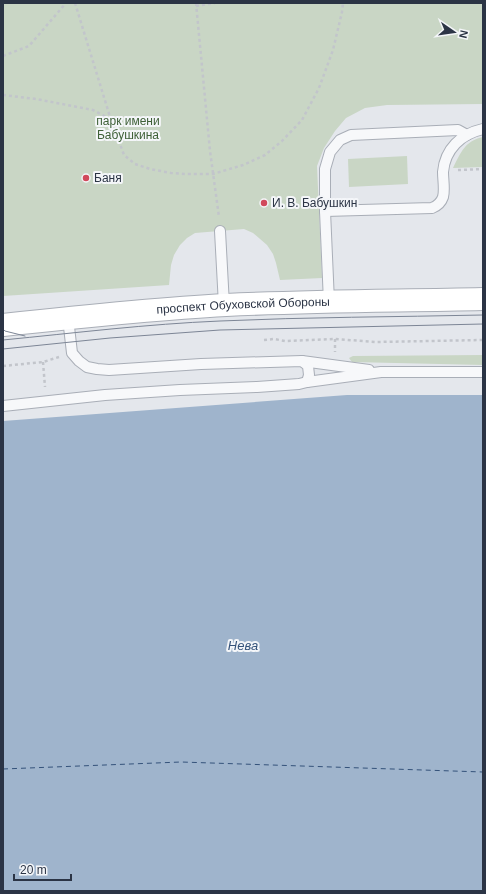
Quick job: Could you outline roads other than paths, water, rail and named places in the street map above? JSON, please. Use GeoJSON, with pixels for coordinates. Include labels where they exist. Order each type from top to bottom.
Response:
{"type":"FeatureCollection","features":[{"type":"Feature","properties":{"kind":"main road","name":"проспект Обуховской Обороны"},"geometry":{"type":"LineString","coordinates":[[3,325],[224,305],[483,299]]}},
{"type":"Feature","properties":{"kind":"lane"},"geometry":{"type":"LineString","coordinates":[[325,211],[432,208],[437,206],[441,202],[443,196],[443,170],[451,149],[458,140],[483,129]]}},
{"type":"Feature","properties":{"kind":"lane"},"geometry":{"type":"LineString","coordinates":[[329,302],[325,211],[325,169],[330,152],[340,140],[351,135],[458,130],[467,135]]}},
{"type":"Feature","properties":{"kind":"lane"},"geometry":{"type":"LineString","coordinates":[[220,231],[224,305]]}},
{"type":"Feature","properties":{"kind":"lane"},"geometry":{"type":"LineString","coordinates":[[68,318],[72,353],[87,367],[97,369],[109,370],[201,364],[302,361],[381,372]]}},
{"type":"Feature","properties":{"kind":"lane"},"geometry":{"type":"LineString","coordinates":[[302,361],[308,366],[309,374],[307,382]]}},
{"type":"Feature","properties":{"kind":"lane"},"geometry":{"type":"LineString","coordinates":[[3,406],[105,395],[299,384],[381,372],[483,372]]}},
{"type":"Feature","properties":{"kind":"water","name":"Нева"},"geometry":{"type":"Polygon","coordinates":[[[347,395],[483,395],[483,891],[3,891],[3,421],[347,395]]]}},
{"type":"Feature","properties":{"kind":"tram line"},"geometry":{"type":"LineString","coordinates":[[3,340],[193,322],[483,315]]}},
{"type":"Feature","properties":{"kind":"tram line"},"geometry":{"type":"LineString","coordinates":[[3,349],[110,338],[220,330],[483,324]]}},
{"type":"Feature","properties":{"kind":"tram line"},"geometry":{"type":"LineString","coordinates":[[3,329],[5,331],[25,336]]}},
{"type":"Feature","properties":{"kind":"place","name":"Баня"},"geometry":{"type":"Point","coordinates":[86,178]}},
{"type":"Feature","properties":{"kind":"place","name":"И. В. Бабушкин"},"geometry":{"type":"Point","coordinates":[264,203]}},
{"type":"Feature","properties":{"kind":"park label","name":"парк имени Бабушкина"},"geometry":{"type":"Point","coordinates":[128,128]}}]}
